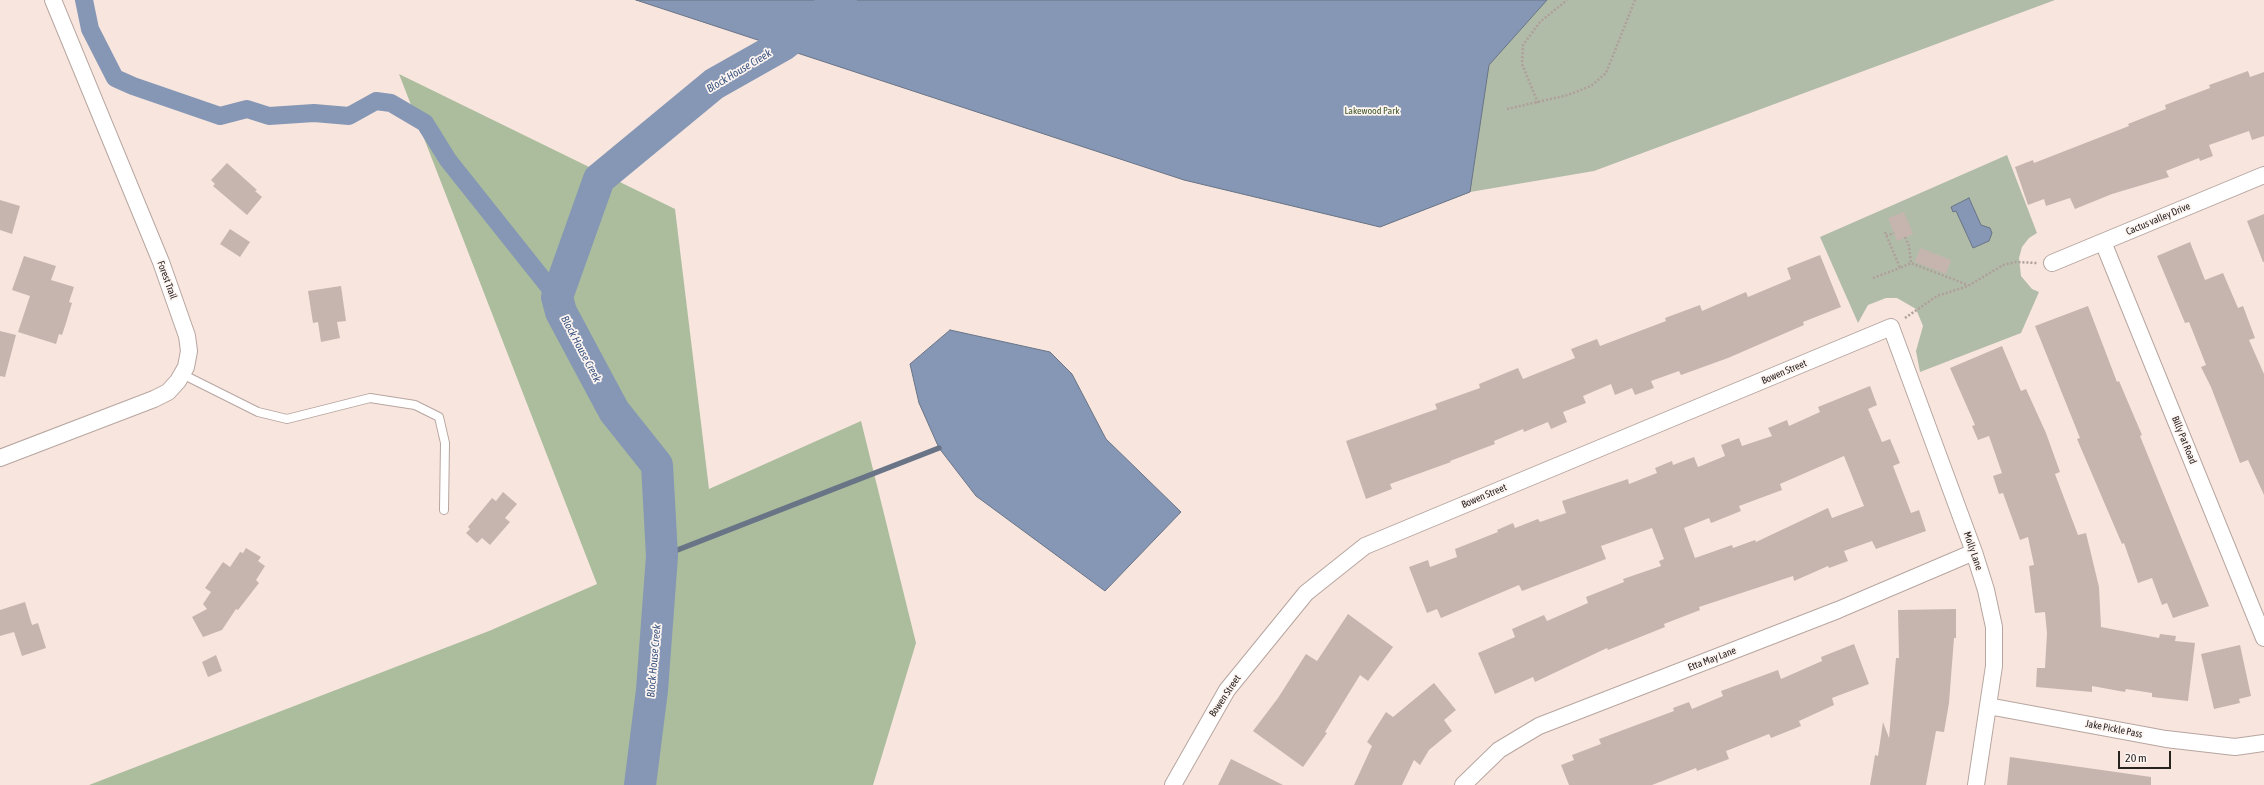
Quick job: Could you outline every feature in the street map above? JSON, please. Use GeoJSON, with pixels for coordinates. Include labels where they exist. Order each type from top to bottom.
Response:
{"type":"FeatureCollection","features":[{"type":"Feature","properties":{"kind":"street","name":"Forest Trail"},"geometry":{"type":"LineString","coordinates":[[0,458],[154,399],[168,392],[186,367],[189,352],[187,336],[161,262],[53,0]]}},
{"type":"Feature","properties":{"kind":"street","name":"Cactus valley Drive"},"geometry":{"type":"LineString","coordinates":[[2052,263],[2264,175]]}},
{"type":"Feature","properties":{"kind":"street","name":"Billy Pat Road"},"geometry":{"type":"LineString","coordinates":[[2103,242],[2264,638]]}},
{"type":"Feature","properties":{"kind":"street","name":"Molly Lane"},"geometry":{"type":"LineString","coordinates":[[1890,327],[1974,552],[1986,590],[1994,627],[1994,666],[1976,785]]}},
{"type":"Feature","properties":{"kind":"street","name":"Bowen Street"},"geometry":{"type":"LineString","coordinates":[[1172,785],[1232,684],[1306,593],[1365,546],[1890,327]]}},
{"type":"Feature","properties":{"kind":"street","name":"Etta May Lane"},"geometry":{"type":"LineString","coordinates":[[1463,785],[1499,750],[1539,726],[1838,610],[1974,552]]}},
{"type":"Feature","properties":{"kind":"street","name":"Jake Pickle Pass"},"geometry":{"type":"LineString","coordinates":[[1988,706],[2166,739],[2235,747],[2264,743]]}},
{"type":"Feature","properties":{"kind":"lane"},"geometry":{"type":"LineString","coordinates":[[182,374],[258,412],[287,419],[370,398],[415,405],[439,417],[445,443],[444,510]]}},
{"type":"Feature","properties":{"kind":"path"},"geometry":{"type":"LineString","coordinates":[[1538,103],[1522,64],[1523,45],[1540,22],[1567,0]]}},
{"type":"Feature","properties":{"kind":"path"},"geometry":{"type":"LineString","coordinates":[[1507,109],[1568,96],[1591,86],[1606,73],[1636,0]]}},
{"type":"Feature","properties":{"kind":"path"},"geometry":{"type":"LineString","coordinates":[[1885,232],[1900,268]]}},
{"type":"Feature","properties":{"kind":"path"},"geometry":{"type":"LineString","coordinates":[[1886,236],[1894,232]]}},
{"type":"Feature","properties":{"kind":"path"},"geometry":{"type":"LineString","coordinates":[[1906,237],[1909,246],[1911,263]]}},
{"type":"Feature","properties":{"kind":"path"},"geometry":{"type":"LineString","coordinates":[[1890,327],[1937,296],[1968,286],[2003,265],[2016,262],[2052,263]]}},
{"type":"Feature","properties":{"kind":"path"},"geometry":{"type":"LineString","coordinates":[[1873,278],[1911,263],[1968,286]]}},
{"type":"Feature","properties":{"kind":"green space","name":"Lakewood Park"},"geometry":{"type":"Polygon","coordinates":[[[1013,0],[2055,0],[1594,171],[1470,192],[1380,227],[1184,180],[1013,0]]]}},
{"type":"Feature","properties":{"kind":"green space"},"geometry":{"type":"Polygon","coordinates":[[[399,74],[675,209],[709,489],[861,421],[916,643],[873,785],[89,785],[489,631],[597,584],[399,74]]]}},
{"type":"Feature","properties":{"kind":"green space"},"geometry":{"type":"Polygon","coordinates":[[[2007,155],[2037,233],[2029,238],[2022,247],[2019,258],[2021,276],[2032,289],[2039,292],[2021,333],[1920,372],[1916,351],[1923,326],[1916,309],[1897,298],[1886,298],[1868,305],[1858,323],[1820,237],[2007,155]]]}},
{"type":"Feature","properties":{"kind":"water","name":"Lakewood Park"},"geometry":{"type":"Polygon","coordinates":[[[636,0],[1547,0],[1489,65],[1470,192],[1380,227],[1184,180],[636,0]]]}},
{"type":"Feature","properties":{"kind":"water"},"geometry":{"type":"Polygon","coordinates":[[[1969,198],[1981,225],[1990,228],[1992,233],[1989,241],[1973,248],[1956,211],[1953,212],[1951,207],[1969,198]]]}},
{"type":"Feature","properties":{"kind":"water"},"geometry":{"type":"Polygon","coordinates":[[[950,330],[1050,352],[1072,374],[1106,439],[1181,512],[1105,591],[976,496],[939,448],[919,403],[910,364],[950,330]]]}},
{"type":"Feature","properties":{"kind":"building"},"geometry":{"type":"Polygon","coordinates":[[[2248,71],[2250,77],[2264,72],[2264,136],[2252,140],[2249,131],[2209,145],[2213,156],[2200,161],[2199,158],[2166,171],[2169,177],[2112,194],[2075,209],[2070,198],[2046,206],[2044,199],[2028,205],[2015,167],[2033,160],[2034,163],[2129,126],[2128,124],[2166,109],[2165,105],[2210,88],[2209,85],[2248,71]]]}},
{"type":"Feature","properties":{"kind":"building"},"geometry":{"type":"Polygon","coordinates":[[[227,163],[257,190],[255,191],[262,197],[247,215],[213,186],[215,184],[211,180],[227,163]]]}},
{"type":"Feature","properties":{"kind":"building"},"geometry":{"type":"Polygon","coordinates":[[[0,200],[20,206],[12,234],[0,230],[0,200]]]}},
{"type":"Feature","properties":{"kind":"building"},"geometry":{"type":"Polygon","coordinates":[[[1904,212],[1913,234],[1897,241],[1888,218],[1904,212]]]}},
{"type":"Feature","properties":{"kind":"building"},"geometry":{"type":"Polygon","coordinates":[[[2264,214],[2264,262],[2263,262],[2247,221],[2264,214]]]}},
{"type":"Feature","properties":{"kind":"building"},"geometry":{"type":"Polygon","coordinates":[[[230,229],[250,242],[240,257],[220,244],[230,229]]]}},
{"type":"Feature","properties":{"kind":"building"},"geometry":{"type":"Polygon","coordinates":[[[2190,242],[2205,280],[2223,273],[2238,308],[2243,306],[2255,338],[2249,340],[2264,374],[2264,495],[2248,460],[2240,463],[2211,387],[2201,367],[2206,365],[2189,322],[2185,323],[2157,256],[2190,242]]]}},
{"type":"Feature","properties":{"kind":"building"},"geometry":{"type":"Polygon","coordinates":[[[1920,248],[1951,260],[1946,274],[1915,262],[1920,248]]]}},
{"type":"Feature","properties":{"kind":"building"},"geometry":{"type":"Polygon","coordinates":[[[1820,255],[1841,307],[1803,322],[1804,325],[1728,358],[1681,375],[1679,371],[1651,381],[1654,388],[1635,395],[1632,388],[1615,395],[1611,384],[1583,396],[1586,403],[1563,412],[1567,422],[1551,429],[1548,422],[1524,432],[1523,429],[1494,441],[1495,444],[1390,484],[1392,489],[1366,499],[1346,441],[1437,409],[1435,404],[1480,388],[1479,384],[1518,368],[1523,379],[1575,358],[1571,349],[1597,339],[1600,346],[1666,321],[1665,318],[1700,305],[1702,311],[1746,292],[1748,297],[1791,279],[1787,268],[1820,255]]]}},
{"type":"Feature","properties":{"kind":"building"},"geometry":{"type":"Polygon","coordinates":[[[24,256],[56,266],[51,280],[74,287],[69,302],[72,303],[66,323],[62,335],[59,334],[56,344],[18,332],[30,296],[12,290],[24,256]]]}},
{"type":"Feature","properties":{"kind":"building"},"geometry":{"type":"Polygon","coordinates":[[[341,286],[346,321],[337,322],[340,338],[321,342],[318,322],[313,323],[308,291],[341,286]]]}},
{"type":"Feature","properties":{"kind":"building"},"geometry":{"type":"Polygon","coordinates":[[[2088,306],[2117,382],[2119,381],[2142,435],[2140,436],[2209,606],[2173,618],[2167,603],[2162,605],[2152,578],[2138,583],[2124,543],[2122,544],[2077,439],[2080,438],[2035,326],[2088,306]]]}},
{"type":"Feature","properties":{"kind":"building"},"geometry":{"type":"Polygon","coordinates":[[[0,331],[16,335],[5,377],[0,376],[0,331]]]}},
{"type":"Feature","properties":{"kind":"building"},"geometry":{"type":"Polygon","coordinates":[[[2002,346],[2021,391],[2026,389],[2046,433],[2060,472],[2055,474],[2078,535],[2086,533],[2099,587],[2101,627],[2159,638],[2160,634],[2176,636],[2175,641],[2195,643],[2188,701],[2152,697],[2152,693],[2126,689],[2125,692],[2092,686],[2092,692],[2036,687],[2037,668],[2045,668],[2047,633],[2045,612],[2035,613],[2029,566],[2034,565],[2028,537],[2020,540],[2003,493],[1999,494],[1993,476],[2002,473],[1989,436],[1978,440],[1972,426],[1975,425],[1950,368],[2002,346]]]}},
{"type":"Feature","properties":{"kind":"building"},"geometry":{"type":"Polygon","coordinates":[[[1870,386],[1877,405],[1868,409],[1882,442],[1890,439],[1900,463],[1893,466],[1911,513],[1919,510],[1926,531],[1876,549],[1872,541],[1844,551],[1848,561],[1829,568],[1828,566],[1794,581],[1793,576],[1699,607],[1700,610],[1664,624],[1665,627],[1608,650],[1607,648],[1535,682],[1533,677],[1495,694],[1478,653],[1515,637],[1512,629],[1544,615],[1547,621],[1588,603],[1586,597],[1624,582],[1623,579],[1661,566],[1659,561],[1664,559],[1652,528],[1601,546],[1606,559],[1522,591],[1519,585],[1441,618],[1437,609],[1427,613],[1409,567],[1428,560],[1430,567],[1457,557],[1455,549],[1498,532],[1497,530],[1513,523],[1515,528],[1538,519],[1540,522],[1566,513],[1562,501],[1628,479],[1629,484],[1657,473],[1655,468],[1672,461],[1673,465],[1694,457],[1698,467],[1725,456],[1721,445],[1739,438],[1742,446],[1772,436],[1768,428],[1787,420],[1789,426],[1820,412],[1818,407],[1870,386]],[[1844,456],[1780,484],[1782,490],[1739,506],[1741,511],[1711,523],[1709,518],[1684,528],[1695,558],[1732,545],[1733,548],[1755,540],[1756,542],[1828,508],[1832,518],[1864,506],[1844,456]]]}},
{"type":"Feature","properties":{"kind":"building"},"geometry":{"type":"Polygon","coordinates":[[[503,492],[517,504],[505,518],[510,522],[490,545],[482,538],[477,543],[466,533],[470,529],[468,527],[492,498],[496,501],[503,492]]]}},
{"type":"Feature","properties":{"kind":"building"},"geometry":{"type":"Polygon","coordinates":[[[246,548],[261,557],[258,561],[265,566],[256,580],[259,583],[238,610],[236,609],[222,630],[203,637],[192,617],[207,609],[203,604],[211,592],[205,588],[223,562],[230,567],[240,552],[243,553],[246,548]]]}},
{"type":"Feature","properties":{"kind":"building"},"geometry":{"type":"Polygon","coordinates":[[[25,602],[32,625],[38,623],[46,648],[22,656],[14,632],[0,636],[0,610],[25,602]]]}},
{"type":"Feature","properties":{"kind":"building"},"geometry":{"type":"Polygon","coordinates":[[[1956,609],[1956,638],[1954,638],[1949,703],[1944,732],[1936,731],[1926,785],[1870,785],[1875,755],[1878,756],[1883,722],[1889,738],[1896,658],[1899,658],[1898,610],[1956,609]]]}},
{"type":"Feature","properties":{"kind":"building"},"geometry":{"type":"Polygon","coordinates":[[[1348,614],[1393,647],[1368,681],[1360,675],[1325,732],[1327,733],[1303,767],[1253,731],[1278,698],[1306,654],[1317,661],[1348,614]]]}},
{"type":"Feature","properties":{"kind":"building"},"geometry":{"type":"Polygon","coordinates":[[[1854,644],[1869,684],[1832,698],[1834,705],[1799,721],[1801,726],[1771,738],[1769,734],[1726,751],[1729,759],[1697,771],[1696,768],[1652,785],[1569,785],[1561,765],[1574,760],[1572,755],[1601,744],[1599,739],[1674,711],[1673,708],[1689,702],[1692,709],[1723,696],[1721,691],[1778,670],[1781,679],[1822,661],[1821,657],[1854,644]]]}},
{"type":"Feature","properties":{"kind":"building"},"geometry":{"type":"Polygon","coordinates":[[[2240,645],[2251,696],[2239,699],[2240,703],[2214,709],[2201,654],[2240,645]]]}},
{"type":"Feature","properties":{"kind":"building"},"geometry":{"type":"Polygon","coordinates":[[[216,655],[222,671],[208,677],[202,662],[216,655]]]}},
{"type":"Feature","properties":{"kind":"building"},"geometry":{"type":"Polygon","coordinates":[[[1434,683],[1456,710],[1444,720],[1452,731],[1429,750],[1420,765],[1414,760],[1402,785],[1354,785],[1372,746],[1367,742],[1386,712],[1393,717],[1434,683]]]}},
{"type":"Feature","properties":{"kind":"building"},"geometry":{"type":"Polygon","coordinates":[[[2010,757],[2151,777],[2151,785],[2007,785],[2010,757]]]}},
{"type":"Feature","properties":{"kind":"building"},"geometry":{"type":"Polygon","coordinates":[[[1231,759],[1283,785],[1218,785],[1231,759]]]}},
{"type":"Feature","properties":{"kind":"waterway"},"geometry":{"type":"LineString","coordinates":[[84,0],[90,29],[115,78],[133,86],[220,116],[247,109],[269,116],[314,113],[349,116],[376,101],[391,103],[425,123],[448,160],[557,297]]}},
{"type":"Feature","properties":{"kind":"waterway","name":"Block House Creek"},"geometry":{"type":"LineString","coordinates":[[640,785],[652,690],[662,556],[657,465],[614,411],[561,312],[557,297],[599,179],[714,84],[783,45],[841,0]]}},
{"type":"Feature","properties":{"kind":"waterway"},"geometry":{"type":"LineString","coordinates":[[662,556],[939,448]]}}]}
